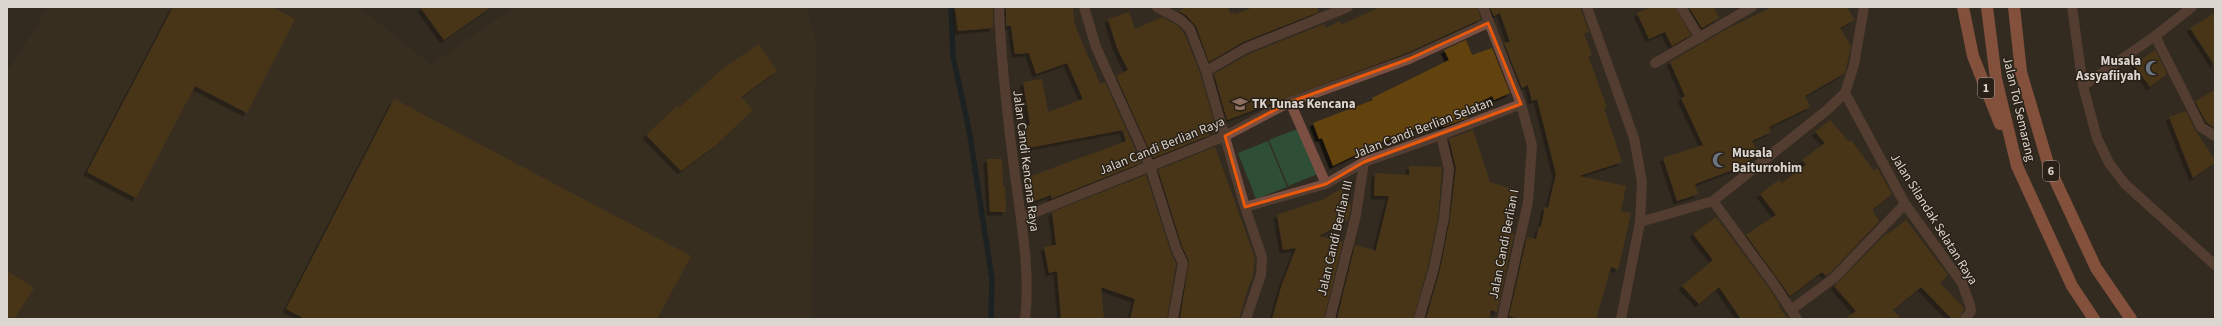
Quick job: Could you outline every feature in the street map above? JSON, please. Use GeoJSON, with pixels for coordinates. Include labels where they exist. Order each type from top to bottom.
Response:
{"type":"FeatureCollection","features":[{"type":"Feature","properties":{"kind":"highway","name":"1"},"geometry":{"type":"LineString","coordinates":[[1962,7],[1974,56],[2017,166]]}},
{"type":"Feature","properties":{"kind":"highway","name":"Jalan Tol Semarang"},"geometry":{"type":"LineString","coordinates":[[1987,7],[1996,79],[2017,166],[2072,286],[2094,319]]}},
{"type":"Feature","properties":{"kind":"highway","name":"Jalan Tol Semarang"},"geometry":{"type":"LineString","coordinates":[[2014,7],[2020,72],[2049,167],[2096,268],[2131,319]]}},
{"type":"Feature","properties":{"kind":"street","name":"Jalan Candi Kencana Raya"},"geometry":{"type":"LineString","coordinates":[[998,7],[1002,81],[1021,218],[1025,269],[1025,319]]}},
{"type":"Feature","properties":{"kind":"street"},"geometry":{"type":"LineString","coordinates":[[1084,7],[1096,47],[1150,166],[1182,263],[1173,319]]}},
{"type":"Feature","properties":{"kind":"street"},"geometry":{"type":"LineString","coordinates":[[1157,7],[1181,20],[1190,30],[1206,71],[1245,207],[1262,257],[1261,275],[1246,319]]}},
{"type":"Feature","properties":{"kind":"street"},"geometry":{"type":"LineString","coordinates":[[1206,71],[1246,48],[1329,10],[1348,7]]}},
{"type":"Feature","properties":{"kind":"street","name":"Jalan Candi Berlian I"},"geometry":{"type":"LineString","coordinates":[[1483,7],[1521,104],[1532,145],[1528,202],[1502,319]]}},
{"type":"Feature","properties":{"kind":"street"},"geometry":{"type":"LineString","coordinates":[[1587,7],[1634,138],[1642,182],[1640,222],[1620,319]]}},
{"type":"Feature","properties":{"kind":"street"},"geometry":{"type":"LineString","coordinates":[[1681,7],[1700,38]]}},
{"type":"Feature","properties":{"kind":"street"},"geometry":{"type":"LineString","coordinates":[[1655,63],[1752,7]]}},
{"type":"Feature","properties":{"kind":"street"},"geometry":{"type":"LineString","coordinates":[[1640,222],[1712,201],[1827,110],[1845,93],[1854,65],[1864,7]]}},
{"type":"Feature","properties":{"kind":"street"},"geometry":{"type":"LineString","coordinates":[[2072,7],[2083,86],[2097,138],[2109,163],[2125,184],[2215,265]]}},
{"type":"Feature","properties":{"kind":"street"},"geometry":{"type":"LineString","coordinates":[[2083,86],[2155,36],[2192,7]]}},
{"type":"Feature","properties":{"kind":"street","name":"Jalan Candi Berlian Raya"},"geometry":{"type":"LineString","coordinates":[[1021,218],[1225,136],[1290,102],[1409,59],[1488,23]]}},
{"type":"Feature","properties":{"kind":"street"},"geometry":{"type":"LineString","coordinates":[[2155,36],[2201,127],[2215,136]]}},
{"type":"Feature","properties":{"kind":"street","name":"Jalan Silandak Selatan Raya"},"geometry":{"type":"LineString","coordinates":[[1845,93],[1905,204],[1962,283],[1968,315]]}},
{"type":"Feature","properties":{"kind":"street"},"geometry":{"type":"LineString","coordinates":[[1290,102],[1326,184]]}},
{"type":"Feature","properties":{"kind":"street","name":"Jalan Candi Berlian Selatan"},"geometry":{"type":"LineString","coordinates":[[1245,207],[1326,184],[1364,162],[1521,104]]}},
{"type":"Feature","properties":{"kind":"street"},"geometry":{"type":"LineString","coordinates":[[1419,319],[1434,268],[1444,218],[1449,169],[1440,135]]}},
{"type":"Feature","properties":{"kind":"street","name":"Jalan Candi Berlian III"},"geometry":{"type":"LineString","coordinates":[[1330,319],[1356,215],[1364,162]]}},
{"type":"Feature","properties":{"kind":"street"},"geometry":{"type":"LineString","coordinates":[[1712,201],[1797,319]]}},
{"type":"Feature","properties":{"kind":"street"},"geometry":{"type":"LineString","coordinates":[[1791,310],[1834,278],[1905,204]]}},
{"type":"Feature","properties":{"kind":"highlighted area"},"geometry":{"type":"Polygon","coordinates":[[[1488,23],[1521,104],[1364,162],[1326,184],[1245,207],[1225,136],[1290,102],[1409,59],[1488,23]]]}},
{"type":"Feature","properties":{"kind":"shaded area"},"geometry":{"type":"Polygon","coordinates":[[[49,7],[359,7],[431,65],[514,7],[807,7],[816,45],[812,319],[7,319],[7,72],[49,7]]]}},
{"type":"Feature","properties":{"kind":"green space"},"geometry":{"type":"Polygon","coordinates":[[[1300,128],[1318,174],[1288,186],[1269,140],[1300,128]]]}},
{"type":"Feature","properties":{"kind":"green space"},"geometry":{"type":"Polygon","coordinates":[[[1268,141],[1287,187],[1256,199],[1238,153],[1268,141]]]}},
{"type":"Feature","properties":{"kind":"building"},"geometry":{"type":"Polygon","coordinates":[[[173,7],[272,7],[295,19],[247,113],[195,86],[136,198],[87,172],[173,7]]]}},
{"type":"Feature","properties":{"kind":"building"},"geometry":{"type":"Polygon","coordinates":[[[420,7],[491,7],[444,40],[420,7]]]}},
{"type":"Feature","properties":{"kind":"building"},"geometry":{"type":"Polygon","coordinates":[[[955,7],[993,7],[993,28],[958,31],[955,7]]]}},
{"type":"Feature","properties":{"kind":"building"},"geometry":{"type":"Polygon","coordinates":[[[1006,7],[1073,7],[1074,21],[1100,84],[1105,82],[1141,163],[1051,199],[1051,195],[1035,201],[1026,178],[1126,141],[1123,130],[1028,148],[1024,126],[1030,125],[1023,82],[1042,79],[1048,112],[1083,99],[1067,63],[1036,74],[1029,53],[1015,54],[1011,26],[1006,26],[1006,7]]]}},
{"type":"Feature","properties":{"kind":"building"},"geometry":{"type":"Polygon","coordinates":[[[1186,7],[1228,7],[1231,14],[1254,7],[1317,7],[1319,12],[1243,42],[1209,62],[1196,26],[1186,15],[1178,11],[1186,7]]]}},
{"type":"Feature","properties":{"kind":"building"},"geometry":{"type":"Polygon","coordinates":[[[1380,7],[1477,7],[1481,19],[1407,53],[1227,120],[1214,74],[1249,54],[1324,24],[1326,28],[1340,21],[1341,25],[1380,7]]]}},
{"type":"Feature","properties":{"kind":"building"},"geometry":{"type":"Polygon","coordinates":[[[1490,7],[1580,7],[1589,32],[1584,34],[1592,55],[1588,56],[1607,107],[1604,108],[1622,162],[1579,176],[1626,186],[1621,211],[1631,213],[1618,270],[1611,267],[1596,319],[1519,319],[1509,316],[1527,237],[1536,239],[1539,227],[1541,227],[1545,207],[1548,208],[1556,174],[1537,99],[1532,101],[1528,85],[1522,88],[1504,43],[1510,42],[1500,13],[1494,16],[1490,7]]]}},
{"type":"Feature","properties":{"kind":"building"},"geometry":{"type":"Polygon","coordinates":[[[1651,7],[1675,7],[1691,35],[1672,46],[1665,32],[1649,39],[1637,13],[1651,7]]]}},
{"type":"Feature","properties":{"kind":"building"},"geometry":{"type":"Polygon","coordinates":[[[1689,7],[1714,7],[1719,18],[1702,28],[1689,7]]]}},
{"type":"Feature","properties":{"kind":"building"},"geometry":{"type":"Polygon","coordinates":[[[1772,7],[1847,7],[1854,20],[1840,28],[1851,46],[1845,73],[1805,96],[1810,107],[1769,127],[1771,132],[1752,141],[1759,155],[1735,169],[1695,184],[1698,194],[1677,201],[1663,158],[1703,145],[1681,98],[1685,96],[1670,62],[1725,30],[1772,7]]]}},
{"type":"Feature","properties":{"kind":"building"},"geometry":{"type":"Polygon","coordinates":[[[1129,12],[1135,29],[1162,17],[1177,25],[1184,33],[1200,73],[1215,125],[1212,126],[1215,131],[1209,133],[1210,135],[1153,158],[1116,76],[1128,70],[1117,48],[1108,19],[1129,12]]]}},
{"type":"Feature","properties":{"kind":"building"},"geometry":{"type":"Polygon","coordinates":[[[2215,13],[2215,66],[2190,28],[2215,13]]]}},
{"type":"Feature","properties":{"kind":"building"},"geometry":{"type":"Polygon","coordinates":[[[1466,40],[1472,55],[1492,48],[1510,93],[1494,100],[1492,96],[1465,109],[1468,118],[1443,127],[1440,120],[1409,131],[1387,141],[1386,140],[1333,166],[1322,138],[1319,139],[1313,123],[1373,100],[1372,98],[1449,60],[1444,50],[1466,40]]]}},
{"type":"Feature","properties":{"kind":"building"},"geometry":{"type":"Polygon","coordinates":[[[759,44],[777,71],[741,97],[753,110],[715,146],[681,171],[646,135],[677,106],[679,108],[722,69],[759,44]]]}},
{"type":"Feature","properties":{"kind":"building","name":"Musala Assyafiiyah"},"geometry":{"type":"Polygon","coordinates":[[[2155,50],[2167,74],[2150,87],[2134,65],[2155,50]]]}},
{"type":"Feature","properties":{"kind":"building"},"geometry":{"type":"Polygon","coordinates":[[[2215,90],[2215,126],[2213,127],[2206,122],[2195,101],[2215,90]]]}},
{"type":"Feature","properties":{"kind":"building"},"geometry":{"type":"Polygon","coordinates":[[[394,99],[691,256],[657,319],[305,319],[286,309],[394,99]]]}},
{"type":"Feature","properties":{"kind":"building"},"geometry":{"type":"Polygon","coordinates":[[[2186,111],[2195,130],[2215,160],[2215,163],[2193,178],[2169,117],[2186,111]]]}},
{"type":"Feature","properties":{"kind":"building"},"geometry":{"type":"Polygon","coordinates":[[[1830,120],[1849,142],[1851,140],[1874,171],[1877,168],[1892,194],[1872,210],[1879,221],[1830,273],[1826,276],[1822,272],[1790,296],[1746,235],[1776,215],[1760,194],[1779,180],[1782,183],[1806,165],[1802,160],[1825,143],[1815,132],[1830,120]]]}},
{"type":"Feature","properties":{"kind":"building"},"geometry":{"type":"Polygon","coordinates":[[[1473,130],[1490,182],[1518,191],[1505,231],[1514,234],[1497,312],[1491,310],[1489,319],[1426,319],[1440,270],[1450,219],[1456,168],[1449,139],[1473,130]]]}},
{"type":"Feature","properties":{"kind":"building"},"geometry":{"type":"Polygon","coordinates":[[[1215,147],[1255,258],[1252,280],[1250,282],[1239,319],[1180,319],[1189,261],[1182,246],[1158,170],[1215,147]]]}},
{"type":"Feature","properties":{"kind":"building"},"geometry":{"type":"Polygon","coordinates":[[[987,159],[1002,159],[1006,212],[990,212],[987,159]]]}},
{"type":"Feature","properties":{"kind":"building"},"geometry":{"type":"Polygon","coordinates":[[[1409,166],[1442,167],[1438,217],[1428,266],[1413,319],[1337,319],[1355,245],[1374,250],[1375,253],[1389,196],[1374,196],[1375,173],[1409,175],[1409,166]]]}},
{"type":"Feature","properties":{"kind":"building"},"geometry":{"type":"Polygon","coordinates":[[[1146,175],[1170,250],[1176,264],[1167,319],[1130,319],[1135,299],[1101,287],[1104,319],[1061,319],[1057,271],[1049,273],[1044,247],[1056,245],[1052,212],[1146,175]]]}},
{"type":"Feature","properties":{"kind":"building"},"geometry":{"type":"Polygon","coordinates":[[[1341,189],[1351,206],[1348,220],[1319,236],[1343,242],[1324,319],[1272,319],[1282,284],[1296,248],[1283,250],[1277,215],[1324,199],[1341,189]]]}},
{"type":"Feature","properties":{"kind":"building"},"geometry":{"type":"Polygon","coordinates":[[[1716,217],[1769,288],[1780,305],[1778,306],[1788,319],[1741,319],[1719,287],[1699,304],[1682,286],[1713,260],[1693,234],[1716,217]]]}},
{"type":"Feature","properties":{"kind":"building"},"geometry":{"type":"Polygon","coordinates":[[[1906,220],[1948,275],[1940,283],[1964,308],[1959,319],[1952,319],[1921,287],[1893,310],[1901,319],[1846,319],[1856,311],[1834,286],[1887,233],[1888,234],[1906,220]]]}},
{"type":"Feature","properties":{"kind":"building"},"geometry":{"type":"Polygon","coordinates":[[[7,271],[34,288],[14,319],[7,319],[7,271]]]}},
{"type":"Feature","properties":{"kind":"waterway"},"geometry":{"type":"LineString","coordinates":[[951,7],[953,56],[969,130],[992,279],[991,319]]}},
{"type":"Feature","properties":{"kind":"place","name":"Musala Assyafiiyah"},"geometry":{"type":"Point","coordinates":[2153,68]}},
{"type":"Feature","properties":{"kind":"place","name":"TK Tunas Kencana"},"geometry":{"type":"Point","coordinates":[1240,104]}},
{"type":"Feature","properties":{"kind":"place","name":"Musala Baiturrohim"},"geometry":{"type":"Point","coordinates":[1720,160]}}]}
